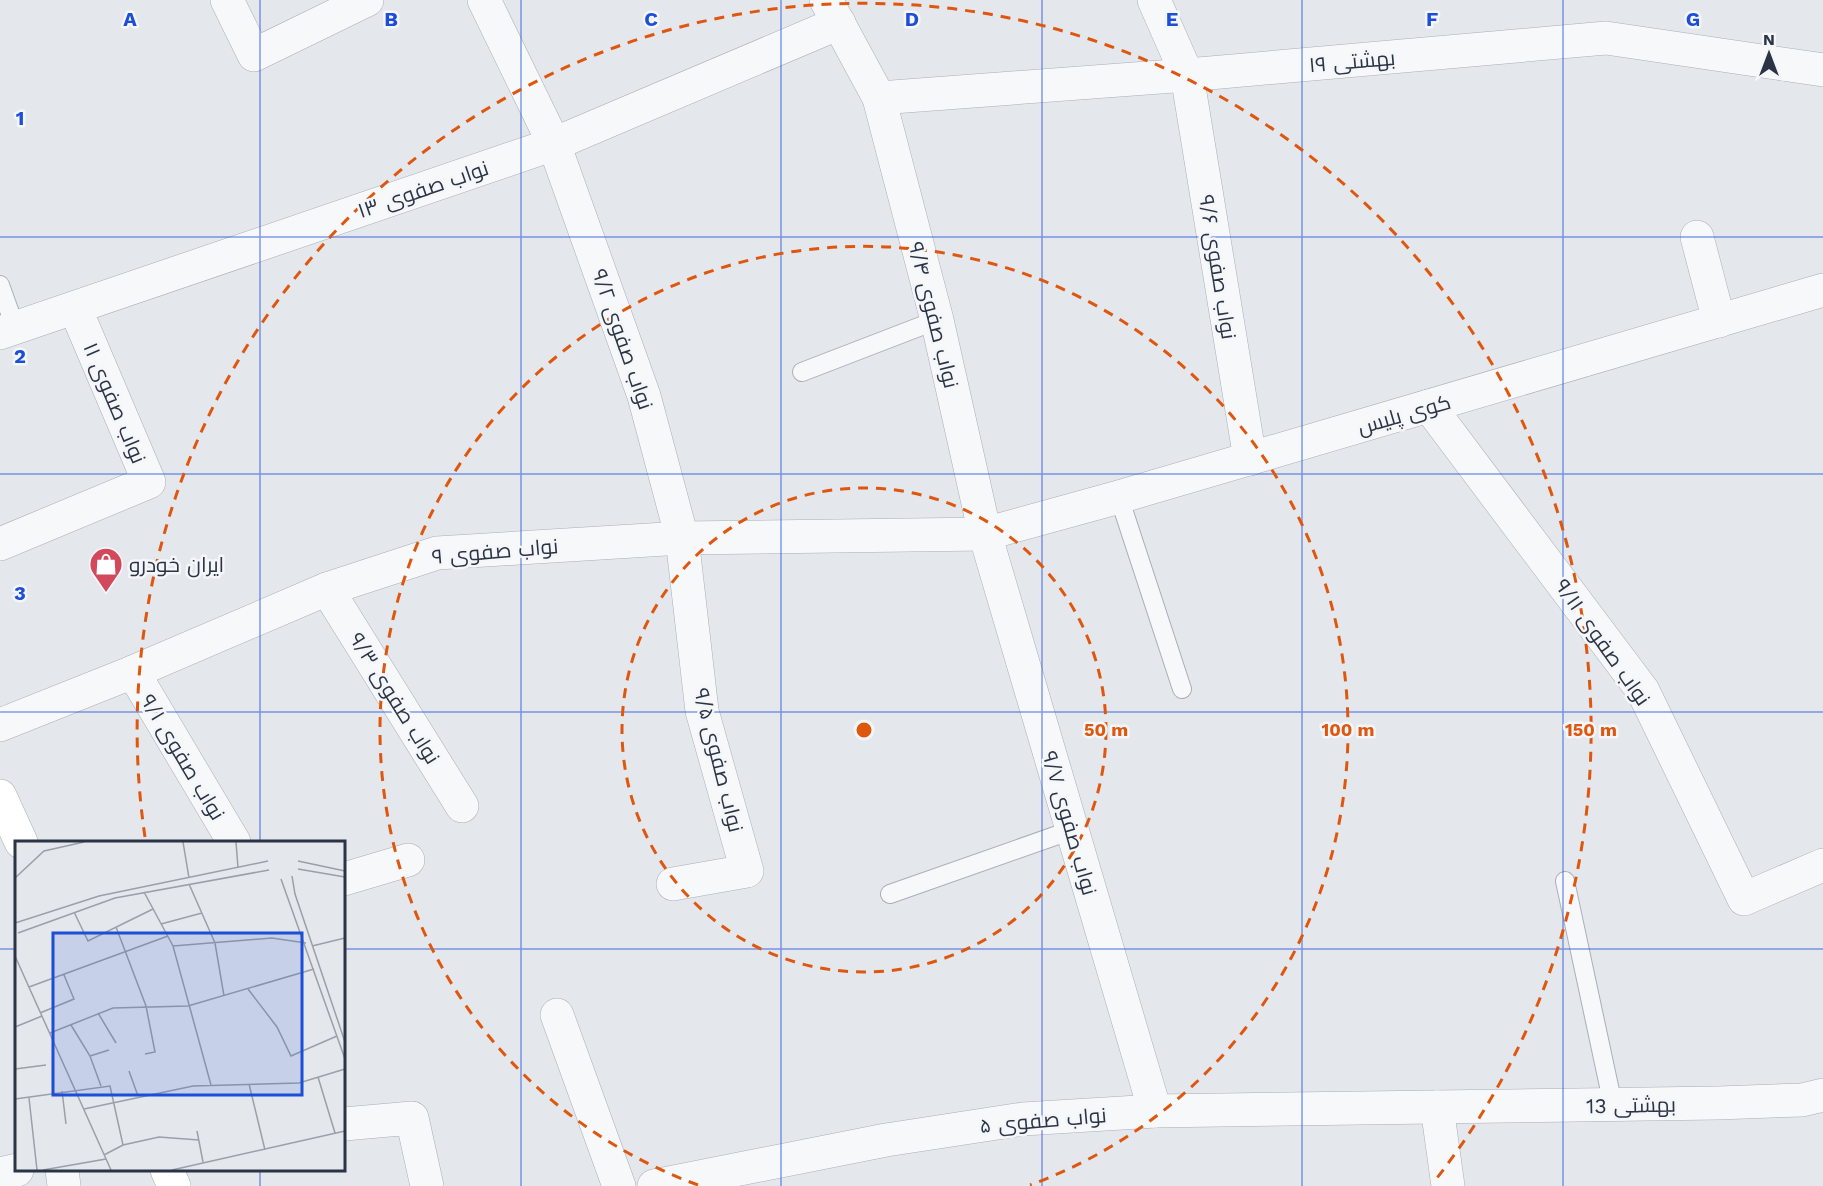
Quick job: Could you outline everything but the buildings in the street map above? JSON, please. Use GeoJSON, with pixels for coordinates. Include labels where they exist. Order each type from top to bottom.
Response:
{"type":"FeatureCollection","features":[{"type":"Feature","properties":{"kind":"main road"},"geometry":{"type":"LineString","coordinates":[[0,796],[20,841]]}},
{"type":"Feature","properties":{"kind":"main road"},"geometry":{"type":"LineString","coordinates":[[167,1171],[174,1186]]}},
{"type":"Feature","properties":{"kind":"street"},"geometry":{"type":"LineString","coordinates":[[227,0],[254,55],[366,0]]}},
{"type":"Feature","properties":{"kind":"street","name":"نواب صفوی ۹/۲"},"geometry":{"type":"LineString","coordinates":[[484,0],[554,144],[644,396],[682,538]]}},
{"type":"Feature","properties":{"kind":"street","name":"نواب صفوی ۹/۶"},"geometry":{"type":"LineString","coordinates":[[1154,0],[1186,75],[1250,459]]}},
{"type":"Feature","properties":{"kind":"street","name":"نواب صفوی ۱۳"},"geometry":{"type":"LineString","coordinates":[[8,330],[554,144],[832,11]]}},
{"type":"Feature","properties":{"kind":"street","name":"نواب صفوی ۹/۴"},"geometry":{"type":"LineString","coordinates":[[832,11],[879,98],[937,320],[985,534]]}},
{"type":"Feature","properties":{"kind":"street","name":"بهشتی ۱۹"},"geometry":{"type":"LineString","coordinates":[[879,98],[1186,75],[1606,38],[1823,70]]}},
{"type":"Feature","properties":{"kind":"street"},"geometry":{"type":"LineString","coordinates":[[1697,237],[1719,321]]}},
{"type":"Feature","properties":{"kind":"street","name":"کوی پلیس"},"geometry":{"type":"LineString","coordinates":[[985,534],[1823,291]]}},
{"type":"Feature","properties":{"kind":"street","name":"نواب صفوی ۱۱"},"geometry":{"type":"LineString","coordinates":[[0,544],[149,482],[75,308]]}},
{"type":"Feature","properties":{"kind":"street","name":"نواب صفوی ۹/۱۱"},"geometry":{"type":"LineString","coordinates":[[1429,406],[1643,691],[1744,899],[1823,865]]}},
{"type":"Feature","properties":{"kind":"street","name":"نواب صفوی ۹"},"geometry":{"type":"LineString","coordinates":[[0,725],[133,672],[327,589],[437,553],[682,538],[985,534]]}},
{"type":"Feature","properties":{"kind":"street","name":"نواب صفوی ۹/۷"},"geometry":{"type":"LineString","coordinates":[[985,534],[1155,1111]]}},
{"type":"Feature","properties":{"kind":"street","name":"نواب صفوی ۹/۵"},"geometry":{"type":"LineString","coordinates":[[673,884],[747,871],[702,711],[682,538]]}},
{"type":"Feature","properties":{"kind":"street","name":"نواب صفوی ۹/۳"},"geometry":{"type":"LineString","coordinates":[[327,589],[462,806]]}},
{"type":"Feature","properties":{"kind":"street","name":"نواب صفوی ۹/۱"},"geometry":{"type":"LineString","coordinates":[[133,672],[233,841]]}},
{"type":"Feature","properties":{"kind":"street"},"geometry":{"type":"LineString","coordinates":[[345,879],[408,860]]}},
{"type":"Feature","properties":{"kind":"street"},"geometry":{"type":"LineString","coordinates":[[557,1015],[619,1186]]}},
{"type":"Feature","properties":{"kind":"street","name":"بهشتی 13"},"geometry":{"type":"LineString","coordinates":[[1437,1107],[1802,1100],[1823,1095]]}},
{"type":"Feature","properties":{"kind":"street"},"geometry":{"type":"LineString","coordinates":[[1437,1107],[1448,1186]]}},
{"type":"Feature","properties":{"kind":"street","name":"نواب صفوی ۵"},"geometry":{"type":"LineString","coordinates":[[654,1186],[886,1140],[1012,1121],[1155,1111],[1437,1107]]}},
{"type":"Feature","properties":{"kind":"street"},"geometry":{"type":"LineString","coordinates":[[345,1120],[412,1118],[427,1186]]}},
{"type":"Feature","properties":{"kind":"street"},"geometry":{"type":"LineString","coordinates":[[0,1174],[15,1170]]}},
{"type":"Feature","properties":{"kind":"street"},"geometry":{"type":"LineString","coordinates":[[62,1171],[64,1186]]}},
{"type":"Feature","properties":{"kind":"lane"},"geometry":{"type":"LineString","coordinates":[[0,285],[8,330]]}},
{"type":"Feature","properties":{"kind":"lane"},"geometry":{"type":"LineString","coordinates":[[802,372],[937,320]]}},
{"type":"Feature","properties":{"kind":"lane"},"geometry":{"type":"LineString","coordinates":[[1119,497],[1182,689]]}},
{"type":"Feature","properties":{"kind":"lane"},"geometry":{"type":"LineString","coordinates":[[890,894],[1072,830]]}},
{"type":"Feature","properties":{"kind":"lane"},"geometry":{"type":"LineString","coordinates":[[1565,881],[1613,1105]]}},
{"type":"Feature","properties":{"kind":"place","name":"ایران خودرو"},"geometry":{"type":"Point","coordinates":[106,593]}}]}
